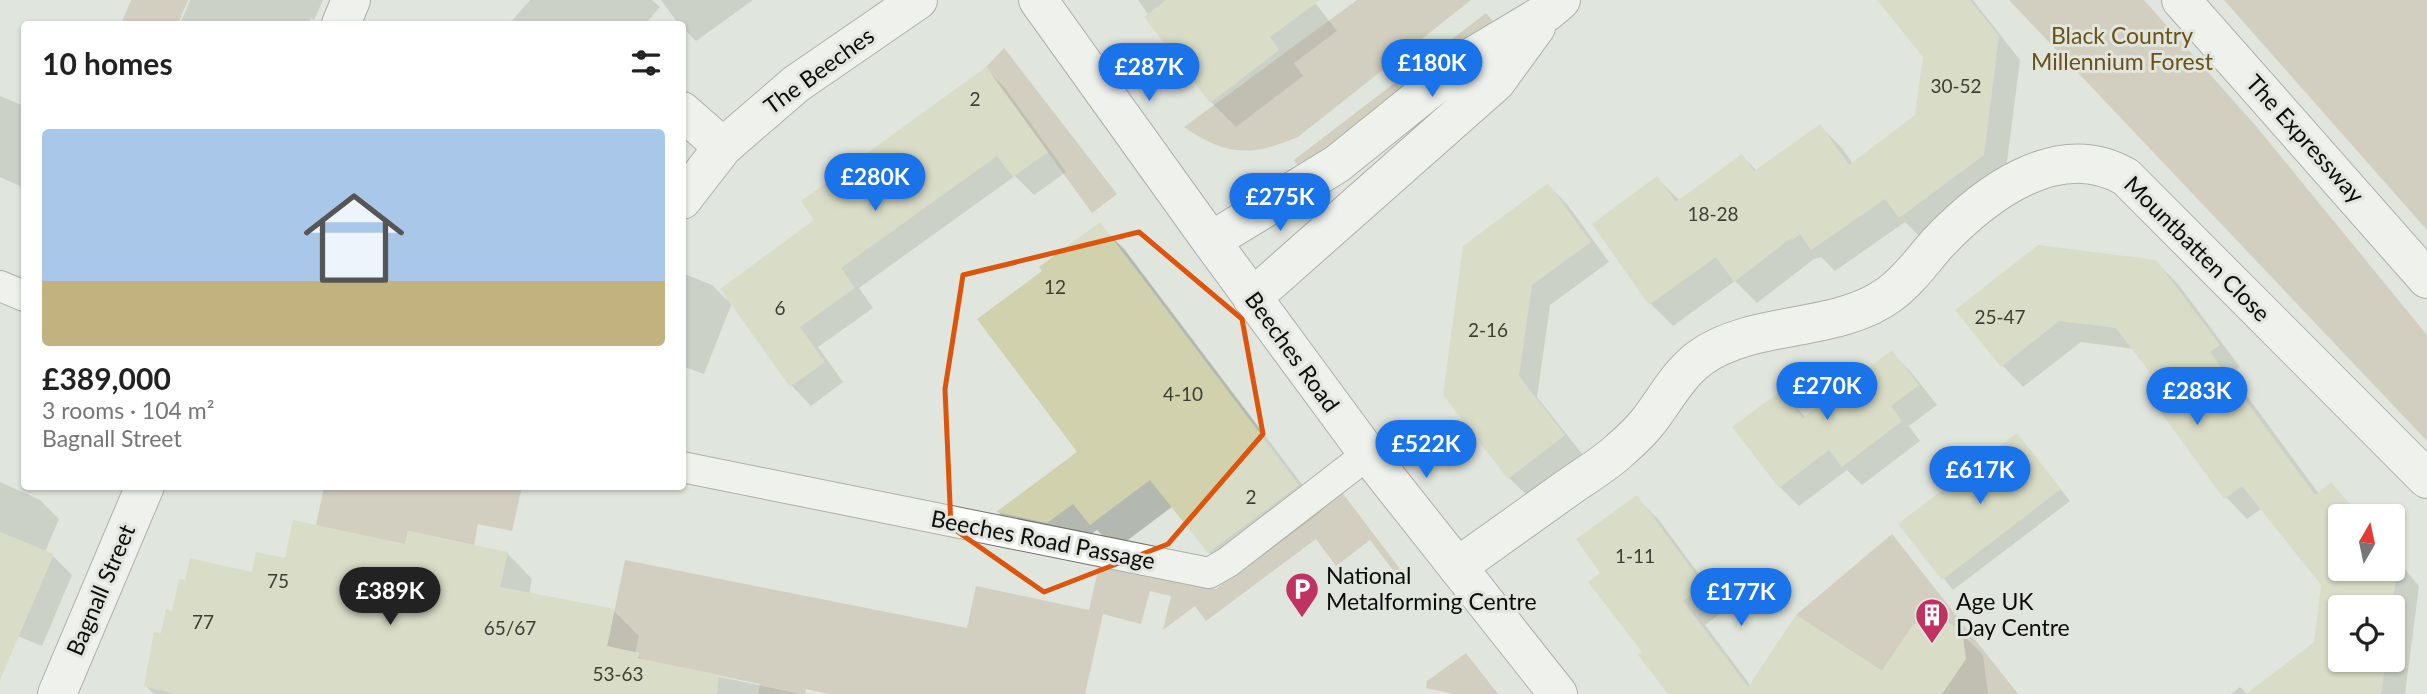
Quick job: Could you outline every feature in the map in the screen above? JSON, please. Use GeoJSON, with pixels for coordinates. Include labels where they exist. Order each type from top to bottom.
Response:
{"type":"FeatureCollection","features":[{"type":"Feature","properties":{"kind":"main road"},"geometry":{"type":"LineString","coordinates":[[342,21],[351,0]]}},
{"type":"Feature","properties":{"kind":"main road","name":"The Beeches"},"geometry":{"type":"LineString","coordinates":[[686,195],[723,146],[796,84],[918,0]]}},
{"type":"Feature","properties":{"kind":"main road","name":"Beeches Road"},"geometry":{"type":"LineString","coordinates":[[1038,0],[1252,298],[1368,454],[1558,694]]}},
{"type":"Feature","properties":{"kind":"main road","name":"The Expressway"},"geometry":{"type":"LineString","coordinates":[[2181,0],[2427,279]]}},
{"type":"Feature","properties":{"kind":"main road"},"geometry":{"type":"LineString","coordinates":[[1211,241],[1337,164],[1465,61],[1554,6]]}},
{"type":"Feature","properties":{"kind":"main road"},"geometry":{"type":"LineString","coordinates":[[1252,298],[1496,82],[1554,6]]}},
{"type":"Feature","properties":{"kind":"main road"},"geometry":{"type":"LineString","coordinates":[[686,114],[723,146]]}},
{"type":"Feature","properties":{"kind":"main road","name":"Mountbatten Close"},"geometry":{"type":"LineString","coordinates":[[1457,567],[1618,452],[1646,424],[1683,374],[1700,358],[1743,338],[1793,328],[1872,305],[1908,279],[1937,244],[1981,205],[2016,180],[2040,169],[2064,163],[2089,163],[2109,167],[2126,177],[2427,479]]}},
{"type":"Feature","properties":{"kind":"main road","name":"Bagnall Street"},"geometry":{"type":"LineString","coordinates":[[57,694],[143,490]]}},
{"type":"Feature","properties":{"kind":"lane"},"geometry":{"type":"LineString","coordinates":[[0,286],[21,295]]}},
{"type":"Feature","properties":{"kind":"lane","name":"Beeches Road Passage"},"geometry":{"type":"LineString","coordinates":[[686,468],[1209,573],[1228,562],[1368,454]]}},
{"type":"Feature","properties":{"kind":"highlighted area"},"geometry":{"type":"Polygon","coordinates":[[[1139,232],[1242,319],[1263,434],[1168,544],[1044,592],[951,527],[945,389],[963,275],[1139,232]]]}},
{"type":"Feature","properties":{"kind":"green space"},"geometry":{"type":"Polygon","coordinates":[[[131,0],[188,0],[179,21],[122,21],[131,0]]]}},
{"type":"Feature","properties":{"kind":"green space"},"geometry":{"type":"Polygon","coordinates":[[[1357,0],[1471,0],[1298,137],[1266,148],[1239,150],[1213,144],[1184,127],[1357,0]]]}},
{"type":"Feature","properties":{"kind":"green space","name":"Black Country Millennium Forest"},"geometry":{"type":"Polygon","coordinates":[[[2009,0],[2144,0],[2255,125],[2427,335],[2427,441],[2009,0]]]}},
{"type":"Feature","properties":{"kind":"green space"},"geometry":{"type":"Polygon","coordinates":[[[2224,0],[2427,0],[2427,230],[2224,0]]]}},
{"type":"Feature","properties":{"kind":"green space"},"geometry":{"type":"Polygon","coordinates":[[[1486,13],[1493,21],[1300,170],[1294,160],[1486,13]]]}},
{"type":"Feature","properties":{"kind":"green space"},"geometry":{"type":"Polygon","coordinates":[[[1004,48],[1117,194],[1092,213],[986,67],[1004,48]]]}},
{"type":"Feature","properties":{"kind":"green space"},"geometry":{"type":"Polygon","coordinates":[[[323,490],[521,490],[512,531],[478,524],[474,545],[408,531],[404,550],[316,525],[323,490]]]}},
{"type":"Feature","properties":{"kind":"green space"},"geometry":{"type":"Polygon","coordinates":[[[1341,491],[1407,578],[1402,582],[1370,540],[1336,566],[1316,539],[1206,621],[1195,606],[1163,630],[1171,596],[1150,591],[1141,624],[1103,614],[1085,694],[829,694],[806,689],[805,694],[758,694],[760,684],[693,670],[630,694],[639,653],[607,646],[625,560],[967,628],[976,586],[1089,610],[1099,566],[1216,589],[1341,491]]]}},
{"type":"Feature","properties":{"kind":"green space"},"geometry":{"type":"Polygon","coordinates":[[[1892,534],[2018,694],[1942,694],[1966,659],[1962,632],[1941,618],[1913,625],[1882,671],[1796,615],[1892,534]]]}},
{"type":"Feature","properties":{"kind":"green space"},"geometry":{"type":"Polygon","coordinates":[[[1466,653],[1498,694],[1454,694],[1426,688],[1427,681],[1466,653]]]}},
{"type":"Feature","properties":{"kind":"building"},"geometry":{"type":"Polygon","coordinates":[[[1166,0],[1320,0],[1270,37],[1279,50],[1210,103],[1144,17],[1166,0]]]}},
{"type":"Feature","properties":{"kind":"building"},"geometry":{"type":"Polygon","coordinates":[[[1877,0],[1970,0],[1999,36],[1984,155],[1899,218],[1885,199],[1811,250],[1800,234],[1792,240],[1791,238],[1734,282],[1716,257],[1649,305],[1592,224],[1657,176],[1676,202],[1742,154],[1754,171],[1820,124],[1849,165],[1915,115],[1923,57],[1877,0]]]}},
{"type":"Feature","properties":{"kind":"building"},"geometry":{"type":"Polygon","coordinates":[[[986,67],[1048,152],[1013,177],[997,156],[841,268],[855,288],[800,327],[825,362],[790,387],[720,289],[814,220],[801,201],[986,67]]]}},
{"type":"Feature","properties":{"kind":"building"},"geometry":{"type":"Polygon","coordinates":[[[1548,183],[1591,242],[1532,285],[1519,376],[1565,435],[1508,479],[1443,395],[1463,246],[1548,183]]]}},
{"type":"Feature","properties":{"kind":"building"},"geometry":{"type":"Polygon","coordinates":[[[1100,222],[1299,485],[1208,553],[1150,480],[1090,525],[1073,504],[1047,523],[996,512],[1077,452],[977,319],[1042,271],[1039,267],[1100,222]]]}},
{"type":"Feature","properties":{"kind":"building"},"geometry":{"type":"Polygon","coordinates":[[[2038,245],[2156,260],[2220,345],[2210,352],[2315,495],[2331,482],[2350,504],[2328,504],[2328,581],[2396,581],[2394,595],[2328,595],[2328,672],[2384,672],[2381,694],[2246,694],[2314,642],[2321,585],[2242,486],[2224,499],[2157,407],[2169,398],[2116,328],[2059,321],[2001,367],[1955,310],[2038,245]]]}},
{"type":"Feature","properties":{"kind":"building"},"geometry":{"type":"Polygon","coordinates":[[[1892,350],[1919,385],[1891,406],[1902,421],[1842,467],[1829,450],[1779,488],[1732,427],[1782,390],[1803,418],[1892,350]]]}},
{"type":"Feature","properties":{"kind":"building"},"geometry":{"type":"Polygon","coordinates":[[[2017,433],[2061,489],[1942,580],[1898,524],[2017,433]]]}},
{"type":"Feature","properties":{"kind":"building"},"geometry":{"type":"Polygon","coordinates":[[[1637,495],[1704,586],[1683,601],[1748,687],[1796,615],[1882,671],[1913,625],[1941,618],[1962,632],[1966,659],[1942,694],[1668,694],[1638,655],[1642,652],[1588,582],[1600,573],[1576,539],[1637,495]]]}},
{"type":"Feature","properties":{"kind":"building"},"geometry":{"type":"Polygon","coordinates":[[[293,520],[405,544],[408,531],[508,552],[500,587],[615,609],[607,646],[639,653],[638,658],[719,675],[717,694],[174,694],[144,686],[154,632],[161,633],[166,609],[172,611],[179,579],[185,580],[190,558],[252,572],[256,552],[285,558],[293,520]]]}},
{"type":"Feature","properties":{"kind":"building"},"geometry":{"type":"Polygon","coordinates":[[[0,532],[54,554],[0,680],[0,532]]]}},
{"type":"Feature","properties":{"kind":"place","name":"National Metalforming Centre"},"geometry":{"type":"Point","coordinates":[1302,619]}},
{"type":"Feature","properties":{"kind":"place","name":"Age UK Day Centre"},"geometry":{"type":"Point","coordinates":[1932,645]}}]}
